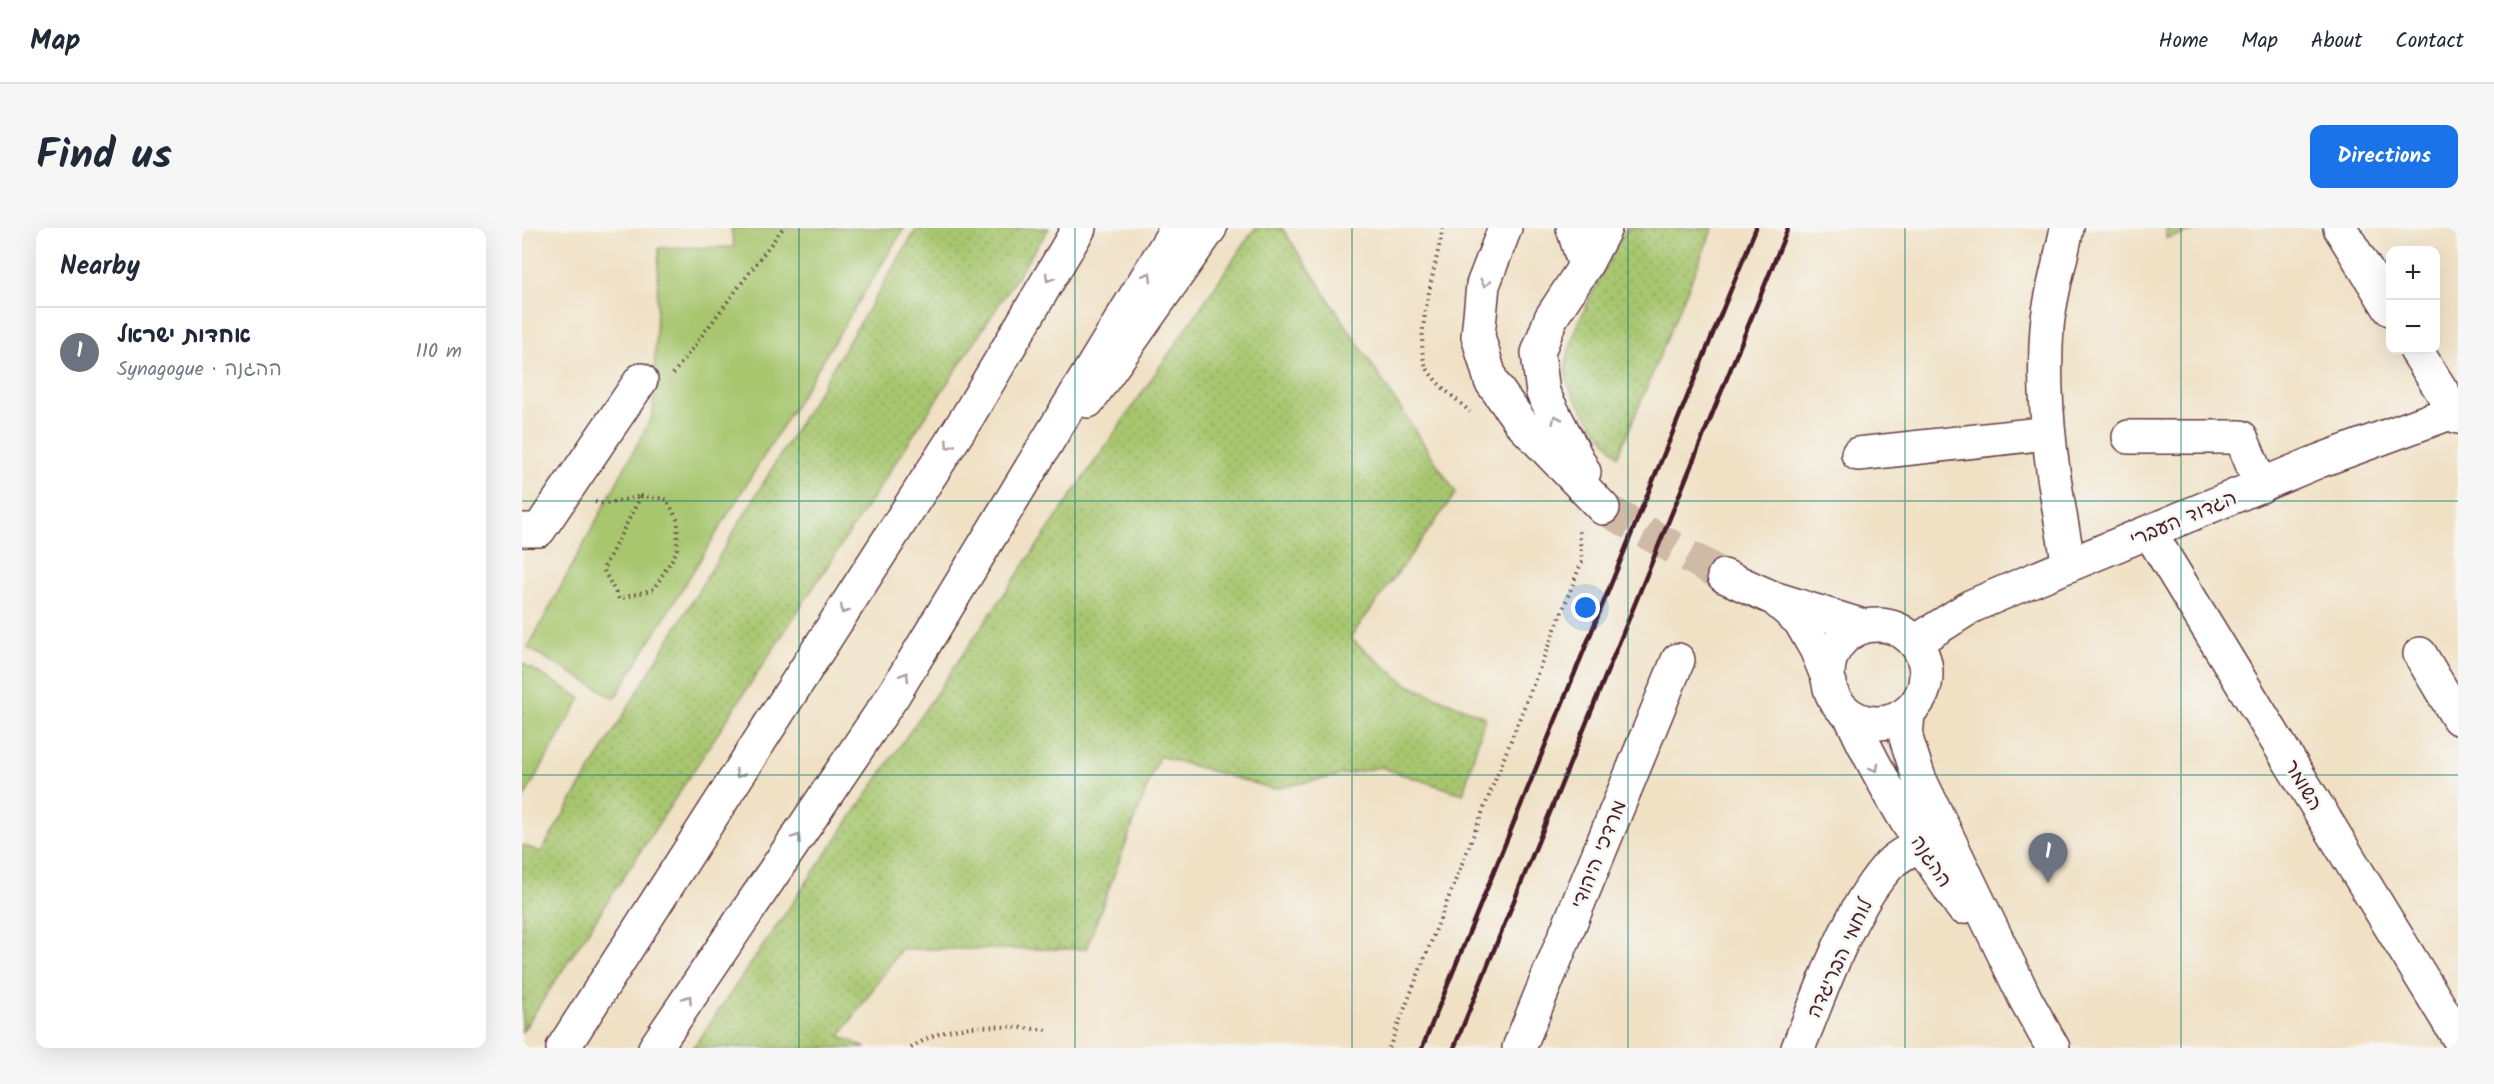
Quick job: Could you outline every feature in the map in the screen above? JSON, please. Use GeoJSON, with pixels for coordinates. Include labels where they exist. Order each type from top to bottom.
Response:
{"type":"FeatureCollection","features":[{"type":"Feature","properties":{"kind":"main road"},"geometry":{"type":"LineString","coordinates":[[563,1048],[968,416],[1079,228]]}},
{"type":"Feature","properties":{"kind":"main road"},"geometry":{"type":"LineString","coordinates":[[655,1048],[894,694],[1177,228]]}},
{"type":"Feature","properties":{"kind":"main road"},"geometry":{"type":"LineString","coordinates":[[973,565],[1209,228]]}},
{"type":"Feature","properties":{"kind":"main road"},"geometry":{"type":"LineString","coordinates":[[1505,228],[1484,285],[1478,336],[1491,381],[1521,423],[1603,508],[1544,393],[1538,353],[1551,318],[1585,266],[1605,228]]}},
{"type":"Feature","properties":{"kind":"main road"},"geometry":{"type":"LineString","coordinates":[[1573,228],[1585,266]]}},
{"type":"Feature","properties":{"kind":"main road"},"geometry":{"type":"LineString","coordinates":[[2067,228],[2047,325],[2045,405],[2054,486],[2069,565]]}},
{"type":"Feature","properties":{"kind":"main road"},"geometry":{"type":"LineString","coordinates":[[2340,228],[2386,301]]}},
{"type":"Feature","properties":{"kind":"main road"},"geometry":{"type":"LineString","coordinates":[[2419,354],[2457,413]]}},
{"type":"Feature","properties":{"kind":"main road"},"geometry":{"type":"LineString","coordinates":[[530,530],[641,380]]}},
{"type":"Feature","properties":{"kind":"main road","name":"הגדוד העברי"},"geometry":{"type":"LineString","coordinates":[[1915,642],[1972,606],[2069,565],[2319,461],[2457,413]]}},
{"type":"Feature","properties":{"kind":"main road"},"geometry":{"type":"LineString","coordinates":[[1858,454],[2048,433]]}},
{"type":"Feature","properties":{"kind":"main road"},"geometry":{"type":"LineString","coordinates":[[2129,437],[2241,437],[2261,486]]}},
{"type":"Feature","properties":{"kind":"main road","name":"השומר"},"geometry":{"type":"LineString","coordinates":[[2150,533],[2458,1037]]}},
{"type":"Feature","properties":{"kind":"main road"},"geometry":{"type":"LineString","coordinates":[[1724,576],[1773,598],[1863,626]]}},
{"type":"Feature","properties":{"kind":"main road"},"geometry":{"type":"LineString","coordinates":[[1773,598],[1800,621],[1816,649],[1838,704],[1850,715],[1864,722],[1879,723],[1894,720],[1908,713],[1919,701],[1925,687],[1927,671],[1923,656],[1915,642],[1904,632],[1892,626],[1877,624],[1863,626],[1849,633],[1837,644],[1830,658],[1828,674],[1830,683]]}},
{"type":"Feature","properties":{"kind":"main road"},"geometry":{"type":"LineString","coordinates":[[2420,654],[2458,718]]}},
{"type":"Feature","properties":{"kind":"main road","name":"מרדכי היהודי"},"geometry":{"type":"LineString","coordinates":[[1519,1048],[1678,660]]}},
{"type":"Feature","properties":{"kind":"main road","name":"ההגנה"},"geometry":{"type":"LineString","coordinates":[[1908,713],[1906,738],[1919,778],[1932,839]]}},
{"type":"Feature","properties":{"kind":"main road","name":"ההגנה"},"geometry":{"type":"LineString","coordinates":[[1850,715],[1872,764],[1932,839],[2054,1048]]}},
{"type":"Feature","properties":{"kind":"main road","name":"לוחמי הבריגדה"},"geometry":{"type":"LineString","coordinates":[[1798,1048],[1854,916],[1891,862],[1932,839]]}},
{"type":"Feature","properties":{"kind":"path"},"geometry":{"type":"LineString","coordinates":[[641,380],[667,383],[783,228]]}},
{"type":"Feature","properties":{"kind":"path"},"geometry":{"type":"LineString","coordinates":[[1443,228],[1423,323],[1424,361],[1435,379],[1478,419]]}},
{"type":"Feature","properties":{"kind":"path"},"geometry":{"type":"LineString","coordinates":[[641,496],[667,499],[678,521],[677,551],[654,589],[619,599],[603,569],[632,514],[641,496]]}},
{"type":"Feature","properties":{"kind":"path"},"geometry":{"type":"LineString","coordinates":[[1389,1048],[1582,561],[1582,539],[1577,522]]}},
{"type":"Feature","properties":{"kind":"path"},"geometry":{"type":"LineString","coordinates":[[911,1048],[927,1037],[970,1026],[1050,1030]]}},
{"type":"Feature","properties":{"kind":"green space"},"geometry":{"type":"Polygon","coordinates":[[[731,228],[904,228],[615,698],[528,648],[653,415],[659,248],[734,247],[731,228]]]}},
{"type":"Feature","properties":{"kind":"green space"},"geometry":{"type":"Polygon","coordinates":[[[917,228],[1049,228],[522,1032],[522,845],[541,852],[917,228]]]}},
{"type":"Feature","properties":{"kind":"green space"},"geometry":{"type":"Polygon","coordinates":[[[1255,228],[1282,228],[1456,493],[1350,638],[1408,685],[1485,717],[1463,794],[1380,767],[1273,789],[1159,756],[1086,949],[901,949],[840,1036],[866,1048],[693,1048],[1255,228]]]}},
{"type":"Feature","properties":{"kind":"green space"},"geometry":{"type":"Polygon","coordinates":[[[1627,228],[1713,228],[1618,456],[1575,398],[1567,380],[1566,365],[1578,325],[1627,228]]]}},
{"type":"Feature","properties":{"kind":"green space"},"geometry":{"type":"Polygon","coordinates":[[[2166,228],[2208,228],[2166,238],[2166,228]]]}},
{"type":"Feature","properties":{"kind":"green space"},"geometry":{"type":"Polygon","coordinates":[[[522,663],[581,698],[522,801],[522,663]]]}},
{"type":"Feature","properties":{"kind":"tunnel"},"geometry":{"type":"LineString","coordinates":[[1603,508],[1724,576]]}},
{"type":"Feature","properties":{"kind":"railway"},"geometry":{"type":"LineString","coordinates":[[1422,1048],[1756,228]]}},
{"type":"Feature","properties":{"kind":"railway"},"geometry":{"type":"LineString","coordinates":[[1454,1048],[1788,228]]}},
{"type":"Feature","properties":{"kind":"place","name":"אחדות ישראל"},"geometry":{"type":"Point","coordinates":[2048,883]}}]}
